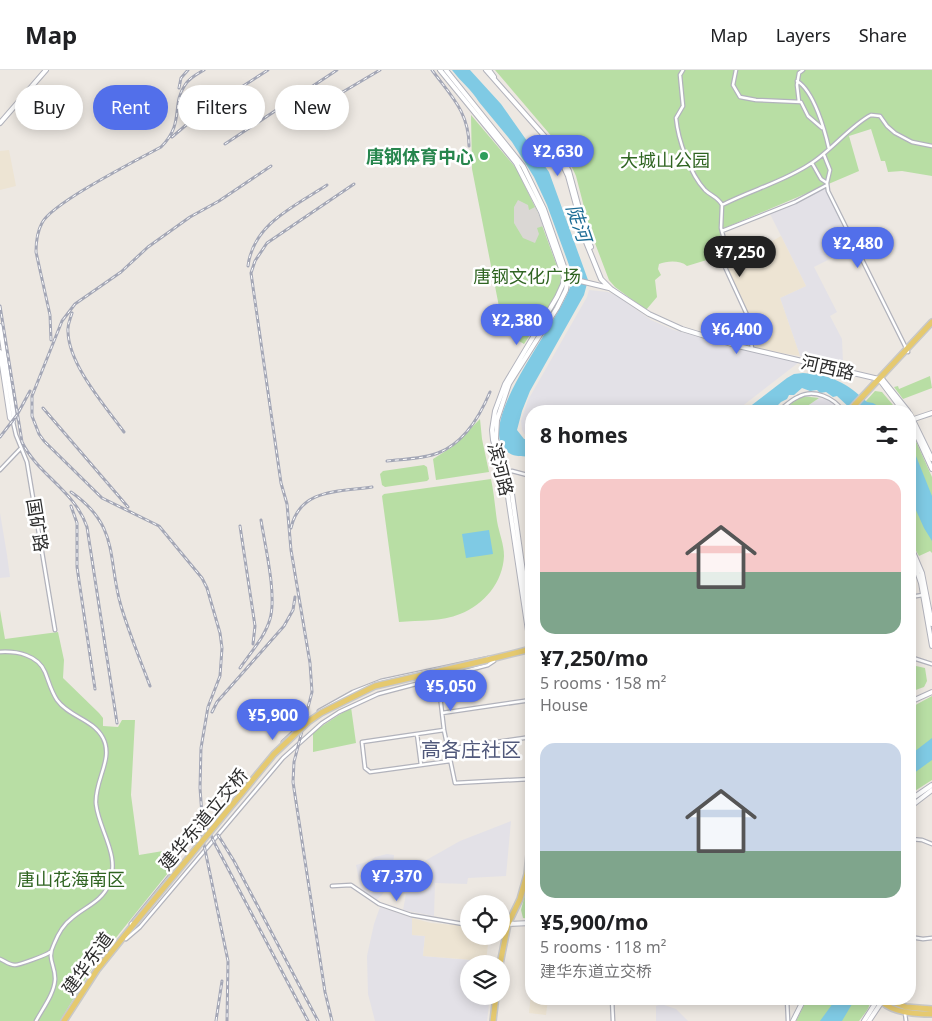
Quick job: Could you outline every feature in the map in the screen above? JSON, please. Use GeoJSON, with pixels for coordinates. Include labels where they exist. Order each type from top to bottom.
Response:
{"type":"FeatureCollection","features":[{"type":"Feature","properties":{"kind":"main road"},"geometry":{"type":"LineString","coordinates":[[0,123],[46,70]]}},
{"type":"Feature","properties":{"kind":"main road"},"geometry":{"type":"LineString","coordinates":[[440,70],[516,163],[541,212],[568,278]]}},
{"type":"Feature","properties":{"kind":"main road"},"geometry":{"type":"LineString","coordinates":[[446,70],[523,166],[544,209],[568,278]]}},
{"type":"Feature","properties":{"kind":"main road","name":"河西路"},"geometry":{"type":"LineString","coordinates":[[487,70],[547,140],[560,159],[568,176],[586,242],[601,279],[612,289],[658,319],[711,338],[881,380]]}},
{"type":"Feature","properties":{"kind":"main road"},"geometry":{"type":"LineString","coordinates":[[568,278],[612,289]]}},
{"type":"Feature","properties":{"kind":"main road","name":"滨河路"},"geometry":{"type":"LineString","coordinates":[[525,581],[519,534],[504,473],[493,440],[494,411],[505,384],[568,278]]}},
{"type":"Feature","properties":{"kind":"main road"},"geometry":{"type":"LineString","coordinates":[[855,405],[932,325]]}},
{"type":"Feature","properties":{"kind":"main road","name":"国矿路"},"geometry":{"type":"LineString","coordinates":[[0,326],[14,416],[12,421]]}},
{"type":"Feature","properties":{"kind":"main road","name":"国矿路"},"geometry":{"type":"LineString","coordinates":[[0,352],[12,421]]}},
{"type":"Feature","properties":{"kind":"main road"},"geometry":{"type":"LineString","coordinates":[[881,380],[899,405]]}},
{"type":"Feature","properties":{"kind":"main road"},"geometry":{"type":"LineString","coordinates":[[881,380],[902,405]]}},
{"type":"Feature","properties":{"kind":"main road"},"geometry":{"type":"LineString","coordinates":[[858,405],[869,392]]}},
{"type":"Feature","properties":{"kind":"main road"},"geometry":{"type":"LineString","coordinates":[[916,419],[932,413]]}},
{"type":"Feature","properties":{"kind":"main road"},"geometry":{"type":"LineString","coordinates":[[916,428],[932,459]]}},
{"type":"Feature","properties":{"kind":"main road"},"geometry":{"type":"LineString","coordinates":[[916,430],[932,469]]}},
{"type":"Feature","properties":{"kind":"main road","name":"滨河路"},"geometry":{"type":"LineString","coordinates":[[504,473],[525,607]]}},
{"type":"Feature","properties":{"kind":"main road"},"geometry":{"type":"LineString","coordinates":[[916,559],[922,573],[932,624]]}},
{"type":"Feature","properties":{"kind":"main road"},"geometry":{"type":"LineString","coordinates":[[916,570],[924,595],[932,646]]}},
{"type":"Feature","properties":{"kind":"main road"},"geometry":{"type":"LineString","coordinates":[[490,660],[525,651]]}},
{"type":"Feature","properties":{"kind":"main road","name":"建华东道立交桥"},"geometry":{"type":"LineString","coordinates":[[136,924],[269,764],[308,725],[321,715],[376,689],[490,660]]}},
{"type":"Feature","properties":{"kind":"main road"},"geometry":{"type":"LineString","coordinates":[[916,699],[932,692]]}},
{"type":"Feature","properties":{"kind":"main road"},"geometry":{"type":"LineString","coordinates":[[916,796],[932,785]]}},
{"type":"Feature","properties":{"kind":"main road"},"geometry":{"type":"LineString","coordinates":[[916,802],[932,790]]}},
{"type":"Feature","properties":{"kind":"main road"},"geometry":{"type":"LineString","coordinates":[[510,920],[520,899],[525,881]]}},
{"type":"Feature","properties":{"kind":"main road"},"geometry":{"type":"LineString","coordinates":[[510,924],[525,923]]}},
{"type":"Feature","properties":{"kind":"main road","name":"建华东道"},"geometry":{"type":"LineString","coordinates":[[66,1021],[82,991],[136,924]]}},
{"type":"Feature","properties":{"kind":"main road"},"geometry":{"type":"LineString","coordinates":[[493,1021],[495,1005]]}},
{"type":"Feature","properties":{"kind":"main road"},"geometry":{"type":"LineString","coordinates":[[793,1021],[801,1005]]}},
{"type":"Feature","properties":{"kind":"main road"},"geometry":{"type":"LineString","coordinates":[[864,1021],[877,1005]]}},
{"type":"Feature","properties":{"kind":"main road"},"geometry":{"type":"LineString","coordinates":[[869,1021],[878,1005]]}},
{"type":"Feature","properties":{"kind":"main road"},"geometry":{"type":"LineString","coordinates":[[893,1005],[904,1011],[932,1014]]}},
{"type":"Feature","properties":{"kind":"main road"},"geometry":{"type":"LineString","coordinates":[[900,1005],[932,1010]]}},
{"type":"Feature","properties":{"kind":"street"},"geometry":{"type":"LineString","coordinates":[[683,70],[680,75],[683,106],[676,118],[686,162],[704,190],[718,199],[722,205],[722,231],[725,243],[726,267],[748,317],[752,349]]}},
{"type":"Feature","properties":{"kind":"street"},"geometry":{"type":"LineString","coordinates":[[736,70],[733,85],[740,97],[756,100],[799,102]]}},
{"type":"Feature","properties":{"kind":"street"},"geometry":{"type":"LineString","coordinates":[[803,70],[799,73],[797,81],[799,102],[808,116],[822,128]]}},
{"type":"Feature","properties":{"kind":"street"},"geometry":{"type":"LineString","coordinates":[[797,81],[803,86],[815,106],[829,149]]}},
{"type":"Feature","properties":{"kind":"street"},"geometry":{"type":"LineString","coordinates":[[722,205],[738,196],[788,176],[812,163],[824,155],[868,116],[874,114],[880,116],[889,129],[912,142],[932,146]]}},
{"type":"Feature","properties":{"kind":"street"},"geometry":{"type":"LineString","coordinates":[[824,155],[830,170],[827,184],[828,191],[908,350]]}},
{"type":"Feature","properties":{"kind":"street"},"geometry":{"type":"LineString","coordinates":[[812,163],[821,179],[827,184]]}},
{"type":"Feature","properties":{"kind":"street"},"geometry":{"type":"LineString","coordinates":[[722,231],[796,202],[827,184]]}},
{"type":"Feature","properties":{"kind":"street"},"geometry":{"type":"LineString","coordinates":[[786,405],[797,397],[813,395],[832,399],[838,405]]}},
{"type":"Feature","properties":{"kind":"street","name":"国矿路"},"geometry":{"type":"LineString","coordinates":[[12,421],[27,462],[55,630]]}},
{"type":"Feature","properties":{"kind":"street"},"geometry":{"type":"LineString","coordinates":[[0,470],[21,448]]}},
{"type":"Feature","properties":{"kind":"street"},"geometry":{"type":"LineString","coordinates":[[504,473],[512,471],[525,474]]}},
{"type":"Feature","properties":{"kind":"street"},"geometry":{"type":"LineString","coordinates":[[916,596],[924,595]]}},
{"type":"Feature","properties":{"kind":"street"},"geometry":{"type":"LineString","coordinates":[[0,652],[26,655],[40,664],[58,701],[69,712],[93,725],[100,732],[106,748],[106,762],[97,785],[98,816],[112,856],[112,872],[109,884],[103,894],[63,927],[50,952],[44,957],[14,965],[0,959]]}},
{"type":"Feature","properties":{"kind":"street"},"geometry":{"type":"LineString","coordinates":[[484,658],[490,660],[488,665],[397,688],[365,699],[339,712],[306,736],[283,758],[140,927],[125,937],[132,922],[273,754],[302,724],[336,701],[381,680],[484,658]]}},
{"type":"Feature","properties":{"kind":"street"},"geometry":{"type":"LineString","coordinates":[[916,659],[932,664]]}},
{"type":"Feature","properties":{"kind":"street"},"geometry":{"type":"LineString","coordinates":[[438,678],[444,730],[455,783],[525,779]]}},
{"type":"Feature","properties":{"kind":"street"},"geometry":{"type":"LineString","coordinates":[[442,713],[525,701]]}},
{"type":"Feature","properties":{"kind":"street"},"geometry":{"type":"LineString","coordinates":[[444,730],[362,742],[365,768],[370,772],[450,761]]}},
{"type":"Feature","properties":{"kind":"street"},"geometry":{"type":"LineString","coordinates":[[418,734],[421,765]]}},
{"type":"Feature","properties":{"kind":"street"},"geometry":{"type":"LineString","coordinates":[[448,748],[525,738]]}},
{"type":"Feature","properties":{"kind":"street"},"geometry":{"type":"LineString","coordinates":[[916,840],[932,844]]}},
{"type":"Feature","properties":{"kind":"street"},"geometry":{"type":"LineString","coordinates":[[332,886],[351,885],[379,904],[411,916],[460,924]]}},
{"type":"Feature","properties":{"kind":"street"},"geometry":{"type":"LineString","coordinates":[[916,938],[932,938]]}},
{"type":"Feature","properties":{"kind":"street"},"geometry":{"type":"LineString","coordinates":[[36,1021],[53,988],[55,974],[50,961],[50,952]]}},
{"type":"Feature","properties":{"kind":"street"},"geometry":{"type":"LineString","coordinates":[[44,957],[50,961]]}},
{"type":"Feature","properties":{"kind":"street"},"geometry":{"type":"LineString","coordinates":[[612,1005],[613,1021]]}},
{"type":"Feature","properties":{"kind":"street"},"geometry":{"type":"LineString","coordinates":[[787,1005],[788,1021]]}},
{"type":"Feature","properties":{"kind":"street"},"geometry":{"type":"LineString","coordinates":[[904,1011],[906,1021]]}},
{"type":"Feature","properties":{"kind":"shaded area"},"geometry":{"type":"Polygon","coordinates":[[[9,150],[16,186],[0,190],[0,151],[9,150]]]}},
{"type":"Feature","properties":{"kind":"shaded area"},"geometry":{"type":"Polygon","coordinates":[[[823,189],[827,190],[854,247],[814,267],[837,312],[830,316],[842,339],[843,364],[800,356],[780,298],[806,286],[770,214],[823,189]]]}},
{"type":"Feature","properties":{"kind":"shaded area"},"geometry":{"type":"Polygon","coordinates":[[[518,200],[528,205],[529,210],[535,207],[541,220],[543,226],[537,228],[539,234],[535,243],[523,238],[514,223],[514,207],[518,200]]]}},
{"type":"Feature","properties":{"kind":"shaded area"},"geometry":{"type":"Polygon","coordinates":[[[781,236],[806,286],[780,298],[800,356],[756,349],[748,313],[724,263],[750,254],[781,236]]]}},
{"type":"Feature","properties":{"kind":"shaded area"},"geometry":{"type":"Polygon","coordinates":[[[589,290],[608,292],[617,296],[651,320],[674,330],[798,363],[744,405],[526,405],[587,297],[589,290]]]}},
{"type":"Feature","properties":{"kind":"shaded area"},"geometry":{"type":"Polygon","coordinates":[[[819,398],[829,400],[834,405],[809,405],[819,398]]]}},
{"type":"Feature","properties":{"kind":"shaded area"},"geometry":{"type":"Polygon","coordinates":[[[525,409],[525,434],[522,430],[521,421],[525,409]]]}},
{"type":"Feature","properties":{"kind":"shaded area"},"geometry":{"type":"Polygon","coordinates":[[[0,513],[10,577],[0,578],[0,513]]]}},
{"type":"Feature","properties":{"kind":"shaded area"},"geometry":{"type":"Polygon","coordinates":[[[511,821],[506,876],[468,878],[467,884],[435,883],[434,916],[403,910],[406,894],[391,892],[404,875],[414,867],[460,841],[511,821]]]}},
{"type":"Feature","properties":{"kind":"shaded area"},"geometry":{"type":"Polygon","coordinates":[[[387,854],[394,855],[393,864],[400,865],[382,895],[375,901],[361,890],[356,865],[387,854]]]}},
{"type":"Feature","properties":{"kind":"shaded area"},"geometry":{"type":"Polygon","coordinates":[[[380,907],[412,918],[412,935],[425,936],[423,956],[460,959],[460,1005],[489,1005],[487,1021],[375,1021],[368,994],[367,956],[380,907]]]}},
{"type":"Feature","properties":{"kind":"shaded area"},"geometry":{"type":"Polygon","coordinates":[[[412,918],[431,923],[460,925],[460,945],[488,945],[487,955],[460,955],[460,959],[423,956],[425,936],[412,935],[412,918]]]}},
{"type":"Feature","properties":{"kind":"shaded area"},"geometry":{"type":"Polygon","coordinates":[[[530,1005],[547,1005],[546,1015],[529,1013],[530,1005]]]}},
{"type":"Feature","properties":{"kind":"shaded area"},"geometry":{"type":"Polygon","coordinates":[[[664,1005],[676,1009],[688,1021],[656,1021],[656,1006],[664,1005]]]}},
{"type":"Feature","properties":{"kind":"green space","name":"大城山公园"},"geometry":{"type":"Polygon","coordinates":[[[495,70],[932,70],[932,176],[902,171],[888,172],[885,161],[881,161],[871,129],[849,136],[859,171],[720,230],[723,255],[687,266],[673,262],[659,264],[658,269],[661,275],[655,280],[657,297],[646,310],[615,287],[609,280],[590,230],[576,176],[565,152],[495,70]]]}},
{"type":"Feature","properties":{"kind":"green space","name":"唐钢文化广场"},"geometry":{"type":"Polygon","coordinates":[[[471,115],[516,168],[536,209],[561,277],[560,289],[524,344],[504,332],[472,169],[471,115]]]}},
{"type":"Feature","properties":{"kind":"green space"},"geometry":{"type":"Polygon","coordinates":[[[930,376],[932,388],[903,399],[894,387],[898,386],[899,389],[930,376]]]}},
{"type":"Feature","properties":{"kind":"green space"},"geometry":{"type":"Polygon","coordinates":[[[875,391],[882,392],[893,405],[862,405],[875,391]]]}},
{"type":"Feature","properties":{"kind":"green space"},"geometry":{"type":"Polygon","coordinates":[[[802,396],[819,398],[809,405],[789,405],[802,396]]]}},
{"type":"Feature","properties":{"kind":"green space"},"geometry":{"type":"Polygon","coordinates":[[[480,419],[489,472],[436,480],[433,459],[452,447],[480,419]]]}},
{"type":"Feature","properties":{"kind":"green space"},"geometry":{"type":"Polygon","coordinates":[[[916,441],[932,477],[932,553],[930,551],[919,556],[916,551],[916,441]]]}},
{"type":"Feature","properties":{"kind":"green space"},"geometry":{"type":"Polygon","coordinates":[[[424,465],[427,467],[429,479],[427,481],[385,487],[382,485],[380,474],[383,471],[424,465]]]}},
{"type":"Feature","properties":{"kind":"green space"},"geometry":{"type":"Polygon","coordinates":[[[491,479],[504,556],[500,575],[491,591],[477,605],[453,617],[438,620],[399,622],[382,496],[384,494],[491,479]]]}},
{"type":"Feature","properties":{"kind":"green space","name":"唐山花海南区"},"geometry":{"type":"Polygon","coordinates":[[[0,610],[5,639],[58,632],[64,660],[63,678],[99,713],[103,718],[103,726],[118,727],[122,720],[135,720],[131,795],[139,855],[169,850],[176,863],[94,965],[60,1021],[0,1021],[0,610]]]}},
{"type":"Feature","properties":{"kind":"green space"},"geometry":{"type":"Polygon","coordinates":[[[916,666],[925,668],[927,681],[924,687],[916,690],[916,666]]]}},
{"type":"Feature","properties":{"kind":"green space"},"geometry":{"type":"Polygon","coordinates":[[[932,696],[932,780],[916,790],[916,705],[932,696]]]}},
{"type":"Feature","properties":{"kind":"green space"},"geometry":{"type":"Polygon","coordinates":[[[351,707],[356,743],[313,752],[313,732],[351,707]]]}},
{"type":"Feature","properties":{"kind":"green space"},"geometry":{"type":"Polygon","coordinates":[[[525,895],[525,918],[523,918],[521,910],[525,895]]]}},
{"type":"Feature","properties":{"kind":"green space"},"geometry":{"type":"Polygon","coordinates":[[[804,1005],[869,1005],[859,1021],[796,1021],[804,1005]]]}},
{"type":"Feature","properties":{"kind":"water"},"geometry":{"type":"Polygon","coordinates":[[[452,70],[470,70],[501,104],[549,172],[588,280],[584,295],[530,391],[522,411],[517,430],[525,439],[525,457],[509,453],[500,439],[501,419],[510,394],[568,293],[573,276],[547,205],[534,177],[512,142],[452,70]]]}},
{"type":"Feature","properties":{"kind":"water"},"geometry":{"type":"Polygon","coordinates":[[[794,374],[813,374],[831,378],[846,385],[867,402],[876,405],[847,405],[837,396],[833,397],[826,392],[820,393],[817,390],[810,391],[802,388],[794,395],[789,395],[787,399],[778,405],[752,405],[794,374]]]}},
{"type":"Feature","properties":{"kind":"water"},"geometry":{"type":"Polygon","coordinates":[[[916,456],[932,496],[932,541],[916,510],[916,456]]]}},
{"type":"Feature","properties":{"kind":"water"},"geometry":{"type":"Polygon","coordinates":[[[489,530],[493,554],[466,558],[462,534],[489,530]]]}},
{"type":"Feature","properties":{"kind":"water"},"geometry":{"type":"Polygon","coordinates":[[[932,738],[932,760],[916,772],[916,750],[932,738]]]}},
{"type":"Feature","properties":{"kind":"water"},"geometry":{"type":"Polygon","coordinates":[[[832,1005],[851,1005],[842,1021],[820,1021],[832,1005]]]}},
{"type":"Feature","properties":{"kind":"railway"},"geometry":{"type":"LineString","coordinates":[[180,85],[181,78],[188,70]]}},
{"type":"Feature","properties":{"kind":"railway"},"geometry":{"type":"LineString","coordinates":[[51,340],[50,315],[36,252],[37,237],[42,223],[61,205],[78,194],[115,171],[161,147],[173,130],[181,92],[191,78],[204,70]]}},
{"type":"Feature","properties":{"kind":"railway"},"geometry":{"type":"LineString","coordinates":[[172,137],[198,115],[268,70]]}},
{"type":"Feature","properties":{"kind":"railway"},"geometry":{"type":"LineString","coordinates":[[225,144],[337,70]]}},
{"type":"Feature","properties":{"kind":"railway"},"geometry":{"type":"LineString","coordinates":[[349,88],[380,70]]}},
{"type":"Feature","properties":{"kind":"railway"},"geometry":{"type":"LineString","coordinates":[[432,70],[458,105],[466,123],[469,146]]}},
{"type":"Feature","properties":{"kind":"railway"},"geometry":{"type":"LineString","coordinates":[[271,166],[219,201],[190,217],[148,247],[121,272],[75,304],[62,321],[32,396],[32,416],[44,441],[102,498],[159,526],[202,578],[207,588],[220,633],[222,648],[220,676],[208,707],[201,748],[200,788],[202,815],[214,842],[308,1021]]}},
{"type":"Feature","properties":{"kind":"railway"},"geometry":{"type":"LineString","coordinates":[[332,1021],[325,992],[293,782],[294,762],[312,692],[310,663],[291,550],[287,504],[281,483],[251,273],[255,261],[267,243],[354,184]]}},
{"type":"Feature","properties":{"kind":"railway"},"geometry":{"type":"LineString","coordinates":[[248,266],[252,251],[267,227],[289,209],[327,185]]}},
{"type":"Feature","properties":{"kind":"railway"},"geometry":{"type":"LineString","coordinates":[[0,306],[22,442],[37,464],[74,503],[87,527],[117,723]]}},
{"type":"Feature","properties":{"kind":"railway"},"geometry":{"type":"LineString","coordinates":[[72,313],[68,329],[74,358],[89,385],[124,432]]}},
{"type":"Feature","properties":{"kind":"railway"},"geometry":{"type":"LineString","coordinates":[[0,437],[17,415],[30,391]]}},
{"type":"Feature","properties":{"kind":"railway"},"geometry":{"type":"LineString","coordinates":[[387,461],[438,453],[456,443],[470,428],[490,392]]}},
{"type":"Feature","properties":{"kind":"railway"},"geometry":{"type":"LineString","coordinates":[[43,408],[128,507]]}},
{"type":"Feature","properties":{"kind":"railway"},"geometry":{"type":"LineString","coordinates":[[291,528],[296,515],[303,505],[312,499],[322,494],[372,487]]}},
{"type":"Feature","properties":{"kind":"railway"},"geometry":{"type":"LineString","coordinates":[[71,492],[98,517],[105,530],[121,606],[150,686]]}},
{"type":"Feature","properties":{"kind":"railway"},"geometry":{"type":"LineString","coordinates":[[71,506],[77,523],[77,567],[95,689]]}},
{"type":"Feature","properties":{"kind":"railway"},"geometry":{"type":"LineString","coordinates":[[240,668],[265,632],[272,609],[270,570],[261,520]]}},
{"type":"Feature","properties":{"kind":"railway"},"geometry":{"type":"LineString","coordinates":[[240,526],[255,626],[253,644]]}},
{"type":"Feature","properties":{"kind":"railway"},"geometry":{"type":"LineString","coordinates":[[212,712],[217,702],[284,626],[293,610],[295,597]]}},
{"type":"Feature","properties":{"kind":"railway"},"geometry":{"type":"LineString","coordinates":[[200,816],[202,835],[228,961],[227,1021]]}},
{"type":"Feature","properties":{"kind":"railway"},"geometry":{"type":"LineString","coordinates":[[218,835],[234,861],[318,1021]]}},
{"type":"Feature","properties":{"kind":"railway"},"geometry":{"type":"LineString","coordinates":[[216,1021],[222,981]]}},
{"type":"Feature","properties":{"kind":"place","name":"唐钢体育中心"},"geometry":{"type":"Point","coordinates":[484,156]}},
{"type":"Feature","properties":{"kind":"district","name":"高各庄社区"},"geometry":{"type":"Point","coordinates":[471,749]}},
{"type":"Feature","properties":{"kind":"water label","name":"陡河"},"geometry":{"type":"Point","coordinates":[579,223]}}]}
